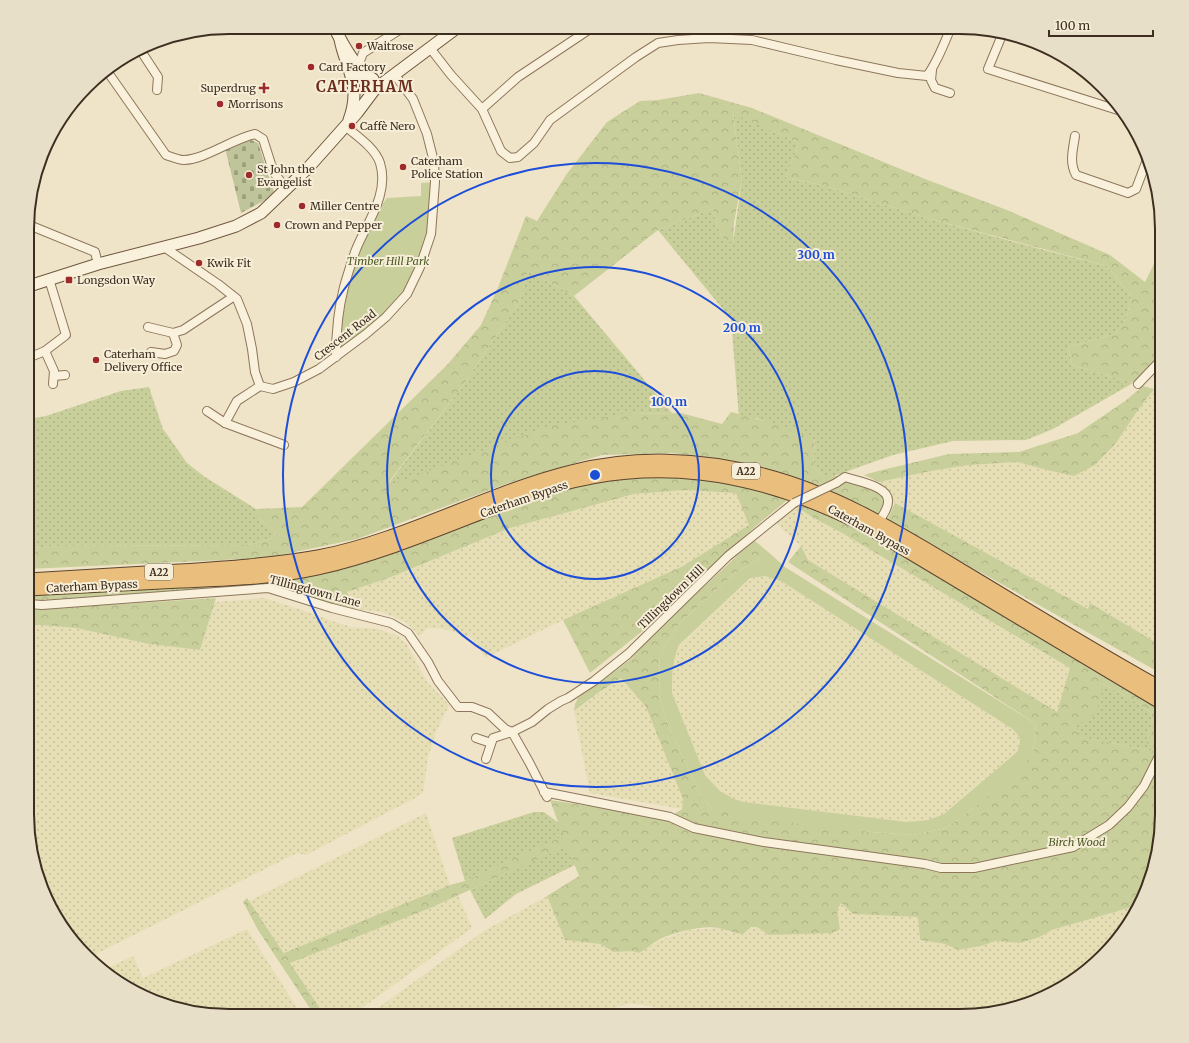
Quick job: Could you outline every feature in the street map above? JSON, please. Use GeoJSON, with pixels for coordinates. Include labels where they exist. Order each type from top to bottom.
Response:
{"type":"FeatureCollection","features":[{"type":"Feature","properties":{"kind":"highway","name":"Caterham Bypass"},"geometry":{"type":"LineString","coordinates":[[34,580],[255,566],[318,557],[360,547],[403,533],[516,489],[567,473],[593,467],[637,462],[666,461],[700,463],[729,467],[762,475],[822,494],[879,522],[1155,685]]}},
{"type":"Feature","properties":{"kind":"highway","name":"Caterham Bypass"},"geometry":{"type":"LineString","coordinates":[[34,589],[219,579],[278,574],[317,568],[365,556],[405,543],[528,495],[566,483],[626,472],[657,470],[716,474],[772,487],[821,504],[853,519],[1155,699]]}},
{"type":"Feature","properties":{"kind":"main road"},"geometry":{"type":"LineString","coordinates":[[338,34],[365,73],[373,79],[373,92]]}},
{"type":"Feature","properties":{"kind":"main road"},"geometry":{"type":"LineString","coordinates":[[34,284],[98,264],[164,248],[236,226],[262,213],[287,190],[357,113],[373,92],[449,34]]}},
{"type":"Feature","properties":{"kind":"main road"},"geometry":{"type":"LineString","coordinates":[[340,39],[341,48],[353,87],[358,96],[362,97],[373,92]]}},
{"type":"Feature","properties":{"kind":"main road"},"geometry":{"type":"LineString","coordinates":[[347,123],[354,100],[354,81],[359,76],[365,73],[382,74],[398,72]]}},
{"type":"Feature","properties":{"kind":"street"},"geometry":{"type":"LineString","coordinates":[[365,73],[360,61],[363,53],[393,34]]}},
{"type":"Feature","properties":{"kind":"street"},"geometry":{"type":"LineString","coordinates":[[482,109],[518,76],[582,34]]}},
{"type":"Feature","properties":{"kind":"street"},"geometry":{"type":"LineString","coordinates":[[430,48],[451,75],[482,109],[501,151],[510,158],[518,157],[534,143],[550,120],[636,57],[658,43],[709,38],[752,40],[898,73],[927,76],[932,69],[948,34]]}},
{"type":"Feature","properties":{"kind":"street"},"geometry":{"type":"LineString","coordinates":[[1000,39],[988,68],[1114,108]]}},
{"type":"Feature","properties":{"kind":"street"},"geometry":{"type":"LineString","coordinates":[[143,54],[158,77],[156,90]]}},
{"type":"Feature","properties":{"kind":"street"},"geometry":{"type":"LineString","coordinates":[[932,69],[931,80],[935,88],[950,93]]}},
{"type":"Feature","properties":{"kind":"street","name":"Crescent Road"},"geometry":{"type":"LineString","coordinates":[[260,386],[273,388],[294,382],[319,369],[336,357],[386,317],[407,294],[420,267],[431,234],[435,182],[434,162],[427,134],[413,99],[398,72]]}},
{"type":"Feature","properties":{"kind":"street"},"geometry":{"type":"LineString","coordinates":[[109,74],[166,155],[184,160],[196,158],[235,140],[255,134],[264,139],[275,174],[287,190]]}},
{"type":"Feature","properties":{"kind":"street"},"geometry":{"type":"LineString","coordinates":[[336,357],[336,330],[344,288],[355,252],[379,197],[382,176],[380,164],[376,155],[347,123]]}},
{"type":"Feature","properties":{"kind":"street"},"geometry":{"type":"LineString","coordinates":[[1076,136],[1072,157],[1072,167],[1076,175],[1128,193],[1136,189],[1145,166]]}},
{"type":"Feature","properties":{"kind":"street"},"geometry":{"type":"LineString","coordinates":[[34,228],[95,252],[98,264]]}},
{"type":"Feature","properties":{"kind":"street"},"geometry":{"type":"LineString","coordinates":[[164,248],[218,284],[237,299],[247,324],[255,372],[260,386],[237,401],[225,423]]}},
{"type":"Feature","properties":{"kind":"street"},"geometry":{"type":"LineString","coordinates":[[34,356],[45,351],[66,335],[49,279]]}},
{"type":"Feature","properties":{"kind":"street"},"geometry":{"type":"LineString","coordinates":[[148,327],[173,333],[183,330],[233,297]]}},
{"type":"Feature","properties":{"kind":"street"},"geometry":{"type":"LineString","coordinates":[[151,352],[164,354],[174,352],[177,345],[173,333]]}},
{"type":"Feature","properties":{"kind":"street"},"geometry":{"type":"LineString","coordinates":[[45,351],[54,371],[54,380],[65,375]]}},
{"type":"Feature","properties":{"kind":"street"},"geometry":{"type":"LineString","coordinates":[[1138,384],[1155,366]]}},
{"type":"Feature","properties":{"kind":"street"},"geometry":{"type":"LineString","coordinates":[[207,411],[225,423],[284,445]]}},
{"type":"Feature","properties":{"kind":"street","name":"Tillingdown Hill"},"geometry":{"type":"LineString","coordinates":[[491,743],[493,738],[512,732],[532,722],[561,701],[594,681],[628,654],[728,556],[794,503],[836,483],[845,477],[878,487],[888,497],[889,503],[879,522]]}},
{"type":"Feature","properties":{"kind":"street","name":"Tillingdown Lane"},"geometry":{"type":"LineString","coordinates":[[34,604],[268,588],[332,608],[391,622],[408,633],[428,662],[438,681],[458,707],[472,708],[488,713],[505,729],[512,732]]}},
{"type":"Feature","properties":{"kind":"street"},"geometry":{"type":"LineString","coordinates":[[512,732],[546,795],[670,817],[694,828],[764,842],[925,864],[941,868],[974,868],[1073,847],[1109,825],[1128,807],[1144,786],[1155,764]]}},
{"type":"Feature","properties":{"kind":"street"},"geometry":{"type":"LineString","coordinates":[[476,738],[491,743],[486,759]]}},
{"type":"Feature","properties":{"kind":"shaded area"},"geometry":{"type":"Polygon","coordinates":[[[1155,389],[1155,642],[1090,603],[1088,609],[895,503],[879,482],[969,465],[1017,462],[1074,475],[1095,465],[1116,443],[1136,413],[1155,389]]]}},
{"type":"Feature","properties":{"kind":"shaded area"},"geometry":{"type":"Polygon","coordinates":[[[685,490],[736,492],[750,525],[683,566],[563,620],[485,658],[472,638],[444,629],[427,628],[420,636],[406,622],[382,612],[356,609],[347,592],[386,579],[510,528],[634,494],[685,490]]]}},
{"type":"Feature","properties":{"kind":"shaded area"},"geometry":{"type":"Polygon","coordinates":[[[795,506],[1070,668],[1057,713],[808,560],[801,546],[775,522],[795,506]]]}},
{"type":"Feature","properties":{"kind":"shaded area"},"geometry":{"type":"Polygon","coordinates":[[[765,576],[781,581],[1011,728],[1019,736],[1020,743],[1017,752],[944,814],[928,820],[907,822],[744,802],[734,799],[720,791],[705,775],[672,693],[674,656],[679,646],[750,578],[765,576]]]}},
{"type":"Feature","properties":{"kind":"shaded area"},"geometry":{"type":"Polygon","coordinates":[[[264,598],[351,627],[378,629],[398,636],[407,645],[427,682],[449,705],[436,732],[428,757],[423,793],[306,855],[297,853],[94,955],[74,933],[60,912],[44,877],[38,852],[34,827],[34,624],[76,628],[149,644],[200,650],[215,602],[264,598]]]}},
{"type":"Feature","properties":{"kind":"shaded area"},"geometry":{"type":"Polygon","coordinates":[[[621,678],[646,707],[683,799],[682,809],[590,793],[574,711],[621,678]]]}},
{"type":"Feature","properties":{"kind":"shaded area"},"geometry":{"type":"Polygon","coordinates":[[[426,813],[450,885],[284,953],[249,901],[426,813]]]}},
{"type":"Feature","properties":{"kind":"shaded area"},"geometry":{"type":"Polygon","coordinates":[[[458,895],[472,928],[361,1009],[320,1009],[289,963],[458,895]]]}},
{"type":"Feature","properties":{"kind":"shaded area"},"geometry":{"type":"Polygon","coordinates":[[[547,896],[565,940],[600,944],[614,952],[632,951],[639,953],[660,940],[690,930],[719,928],[732,933],[751,927],[757,927],[769,935],[840,929],[837,910],[841,903],[853,914],[918,917],[920,940],[945,944],[958,950],[981,946],[996,941],[1020,943],[1040,937],[1052,930],[1131,907],[1107,943],[1089,961],[1058,983],[1023,999],[973,1009],[665,1009],[630,1003],[612,1009],[377,1009],[484,931],[547,896]]]}},
{"type":"Feature","properties":{"kind":"shaded area"},"geometry":{"type":"Polygon","coordinates":[[[247,929],[298,1009],[216,1009],[191,1005],[166,999],[154,994],[131,983],[108,968],[133,956],[143,978],[247,929]]]}},
{"type":"Feature","properties":{"kind":"green space"},"geometry":{"type":"Polygon","coordinates":[[[699,93],[752,108],[925,179],[1007,210],[1110,255],[1145,282],[1155,262],[1155,364],[1151,369],[1133,383],[1072,365],[1068,347],[1115,334],[1127,317],[1131,296],[1107,266],[927,218],[822,185],[786,178],[799,143],[733,114],[742,179],[734,223],[733,244],[721,236],[712,209],[658,230],[574,296],[528,271],[519,302],[464,384],[385,487],[550,426],[624,414],[681,413],[722,424],[731,412],[785,428],[815,441],[813,466],[823,476],[848,476],[885,497],[887,504],[880,514],[834,493],[739,465],[672,453],[602,455],[514,481],[357,539],[266,558],[34,569],[34,548],[61,546],[248,545],[280,536],[256,516],[256,509],[302,507],[447,365],[481,325],[497,290],[526,216],[537,221],[566,175],[607,122],[640,101],[658,100],[699,93]]]}},
{"type":"Feature","properties":{"kind":"green space"},"geometry":{"type":"Polygon","coordinates":[[[733,113],[799,143],[786,178],[822,185],[927,218],[1107,266],[1131,296],[1127,317],[1115,334],[1068,347],[1072,365],[1133,383],[1053,429],[1026,440],[953,441],[893,455],[834,476],[823,476],[813,466],[815,441],[756,418],[739,417],[731,319],[658,230],[712,209],[721,236],[733,243],[742,179],[733,113]]]}},
{"type":"Feature","properties":{"kind":"green space"},"geometry":{"type":"Polygon","coordinates":[[[249,139],[258,143],[274,192],[269,198],[241,213],[225,148],[249,139]]]}},
{"type":"Feature","properties":{"kind":"green space","name":"Timber Hill Park"},"geometry":{"type":"Polygon","coordinates":[[[435,182],[431,234],[407,294],[336,357],[347,294],[354,265],[379,209],[387,198],[421,196],[421,183],[435,182]]]}},
{"type":"Feature","properties":{"kind":"green space"},"geometry":{"type":"Polygon","coordinates":[[[528,271],[574,296],[672,413],[624,414],[445,466],[385,488],[464,384],[519,302],[528,271]]]}},
{"type":"Feature","properties":{"kind":"green space"},"geometry":{"type":"Polygon","coordinates":[[[1143,386],[1154,389],[1116,443],[1095,465],[1074,476],[1017,462],[969,465],[879,482],[864,475],[949,454],[1019,452],[1078,433],[1125,401],[1143,386]]]}},
{"type":"Feature","properties":{"kind":"green space"},"geometry":{"type":"Polygon","coordinates":[[[149,387],[163,429],[187,463],[205,477],[256,509],[256,516],[280,536],[248,545],[61,546],[34,548],[34,418],[46,416],[121,391],[149,387]]]}},
{"type":"Feature","properties":{"kind":"green space"},"geometry":{"type":"Polygon","coordinates":[[[665,476],[719,479],[790,498],[757,525],[650,625],[590,673],[563,620],[683,566],[749,525],[736,493],[685,490],[634,494],[510,528],[386,579],[347,592],[356,609],[334,604],[270,584],[34,601],[34,593],[234,583],[501,510],[566,489],[619,479],[665,476]]]}},
{"type":"Feature","properties":{"kind":"green space"},"geometry":{"type":"Polygon","coordinates":[[[895,503],[1088,609],[1090,603],[1155,642],[1155,670],[887,520],[895,503]]]}},
{"type":"Feature","properties":{"kind":"green space","name":"Birch Wood"},"geometry":{"type":"Polygon","coordinates":[[[807,504],[862,530],[1155,705],[1155,745],[1146,743],[1153,720],[1150,712],[1131,699],[1103,684],[1100,702],[1096,711],[1090,718],[1079,724],[1074,729],[1081,737],[1155,752],[1155,827],[1145,877],[1131,907],[1052,930],[1040,937],[1020,943],[996,941],[981,946],[958,950],[945,944],[920,940],[918,917],[853,914],[841,903],[837,910],[840,929],[832,933],[769,935],[757,927],[751,927],[743,934],[719,928],[705,927],[666,936],[639,953],[632,951],[614,952],[600,944],[565,940],[547,896],[579,876],[567,846],[430,908],[290,963],[320,1009],[310,1009],[258,930],[243,902],[247,898],[285,955],[284,953],[450,885],[465,881],[563,836],[550,800],[668,818],[682,809],[683,799],[646,707],[621,678],[574,711],[575,704],[578,698],[631,659],[651,636],[754,540],[775,558],[761,558],[734,574],[679,624],[660,653],[659,695],[666,720],[699,792],[711,809],[871,832],[913,835],[946,828],[975,807],[1033,753],[1036,724],[788,562],[801,546],[808,560],[1057,712],[1070,668],[795,506],[807,504]]]}},
{"type":"Feature","properties":{"kind":"green space"},"geometry":{"type":"Polygon","coordinates":[[[761,558],[775,558],[785,567],[1036,724],[1033,753],[1020,770],[975,807],[946,828],[913,835],[871,832],[764,820],[711,809],[699,792],[666,720],[659,695],[660,653],[679,624],[734,574],[761,558]],[[765,576],[750,578],[679,645],[675,657],[672,693],[705,775],[720,791],[734,799],[744,802],[907,822],[928,820],[944,814],[1017,752],[1020,744],[1020,738],[1011,728],[781,581],[765,576]]]}},
{"type":"Feature","properties":{"kind":"green space"},"geometry":{"type":"Polygon","coordinates":[[[216,598],[200,650],[149,644],[76,628],[34,624],[34,610],[216,598]]]}},
{"type":"Feature","properties":{"kind":"green space"},"geometry":{"type":"Polygon","coordinates":[[[1103,684],[1131,699],[1150,712],[1153,720],[1146,743],[1155,736],[1155,752],[1080,737],[1074,729],[1077,724],[1090,717],[1103,684]]]}},
{"type":"Feature","properties":{"kind":"green space"},"geometry":{"type":"Polygon","coordinates":[[[534,812],[544,812],[559,823],[564,836],[465,881],[452,838],[534,812]]]}},
{"type":"Feature","properties":{"kind":"green space"},"geometry":{"type":"Polygon","coordinates":[[[567,845],[575,865],[516,894],[485,919],[470,890],[567,845]]]}},
{"type":"Feature","properties":{"kind":"place","name":"Waitrose"},"geometry":{"type":"Point","coordinates":[359,46]}},
{"type":"Feature","properties":{"kind":"place","name":"Card Factory"},"geometry":{"type":"Point","coordinates":[311,67]}},
{"type":"Feature","properties":{"kind":"place","name":"Superdrug"},"geometry":{"type":"Point","coordinates":[264,88]}},
{"type":"Feature","properties":{"kind":"place","name":"Morrisons"},"geometry":{"type":"Point","coordinates":[220,104]}},
{"type":"Feature","properties":{"kind":"place","name":"Caffè Nero"},"geometry":{"type":"Point","coordinates":[352,126]}},
{"type":"Feature","properties":{"kind":"place","name":"Caterham Police Station"},"geometry":{"type":"Point","coordinates":[403,167]}},
{"type":"Feature","properties":{"kind":"place","name":"St John the Evangelist"},"geometry":{"type":"Point","coordinates":[249,175]}},
{"type":"Feature","properties":{"kind":"place","name":"Miller Centre"},"geometry":{"type":"Point","coordinates":[302,206]}},
{"type":"Feature","properties":{"kind":"place","name":"Crown and Pepper"},"geometry":{"type":"Point","coordinates":[277,225]}},
{"type":"Feature","properties":{"kind":"place","name":"Kwik Fit"},"geometry":{"type":"Point","coordinates":[199,263]}},
{"type":"Feature","properties":{"kind":"place","name":"Longsdon Way"},"geometry":{"type":"Point","coordinates":[69,280]}},
{"type":"Feature","properties":{"kind":"place","name":"Caterham Delivery Office"},"geometry":{"type":"Point","coordinates":[96,360]}},
{"type":"Feature","properties":{"kind":"district","name":"CATERHAM"},"geometry":{"type":"Point","coordinates":[365,86]}}]}
